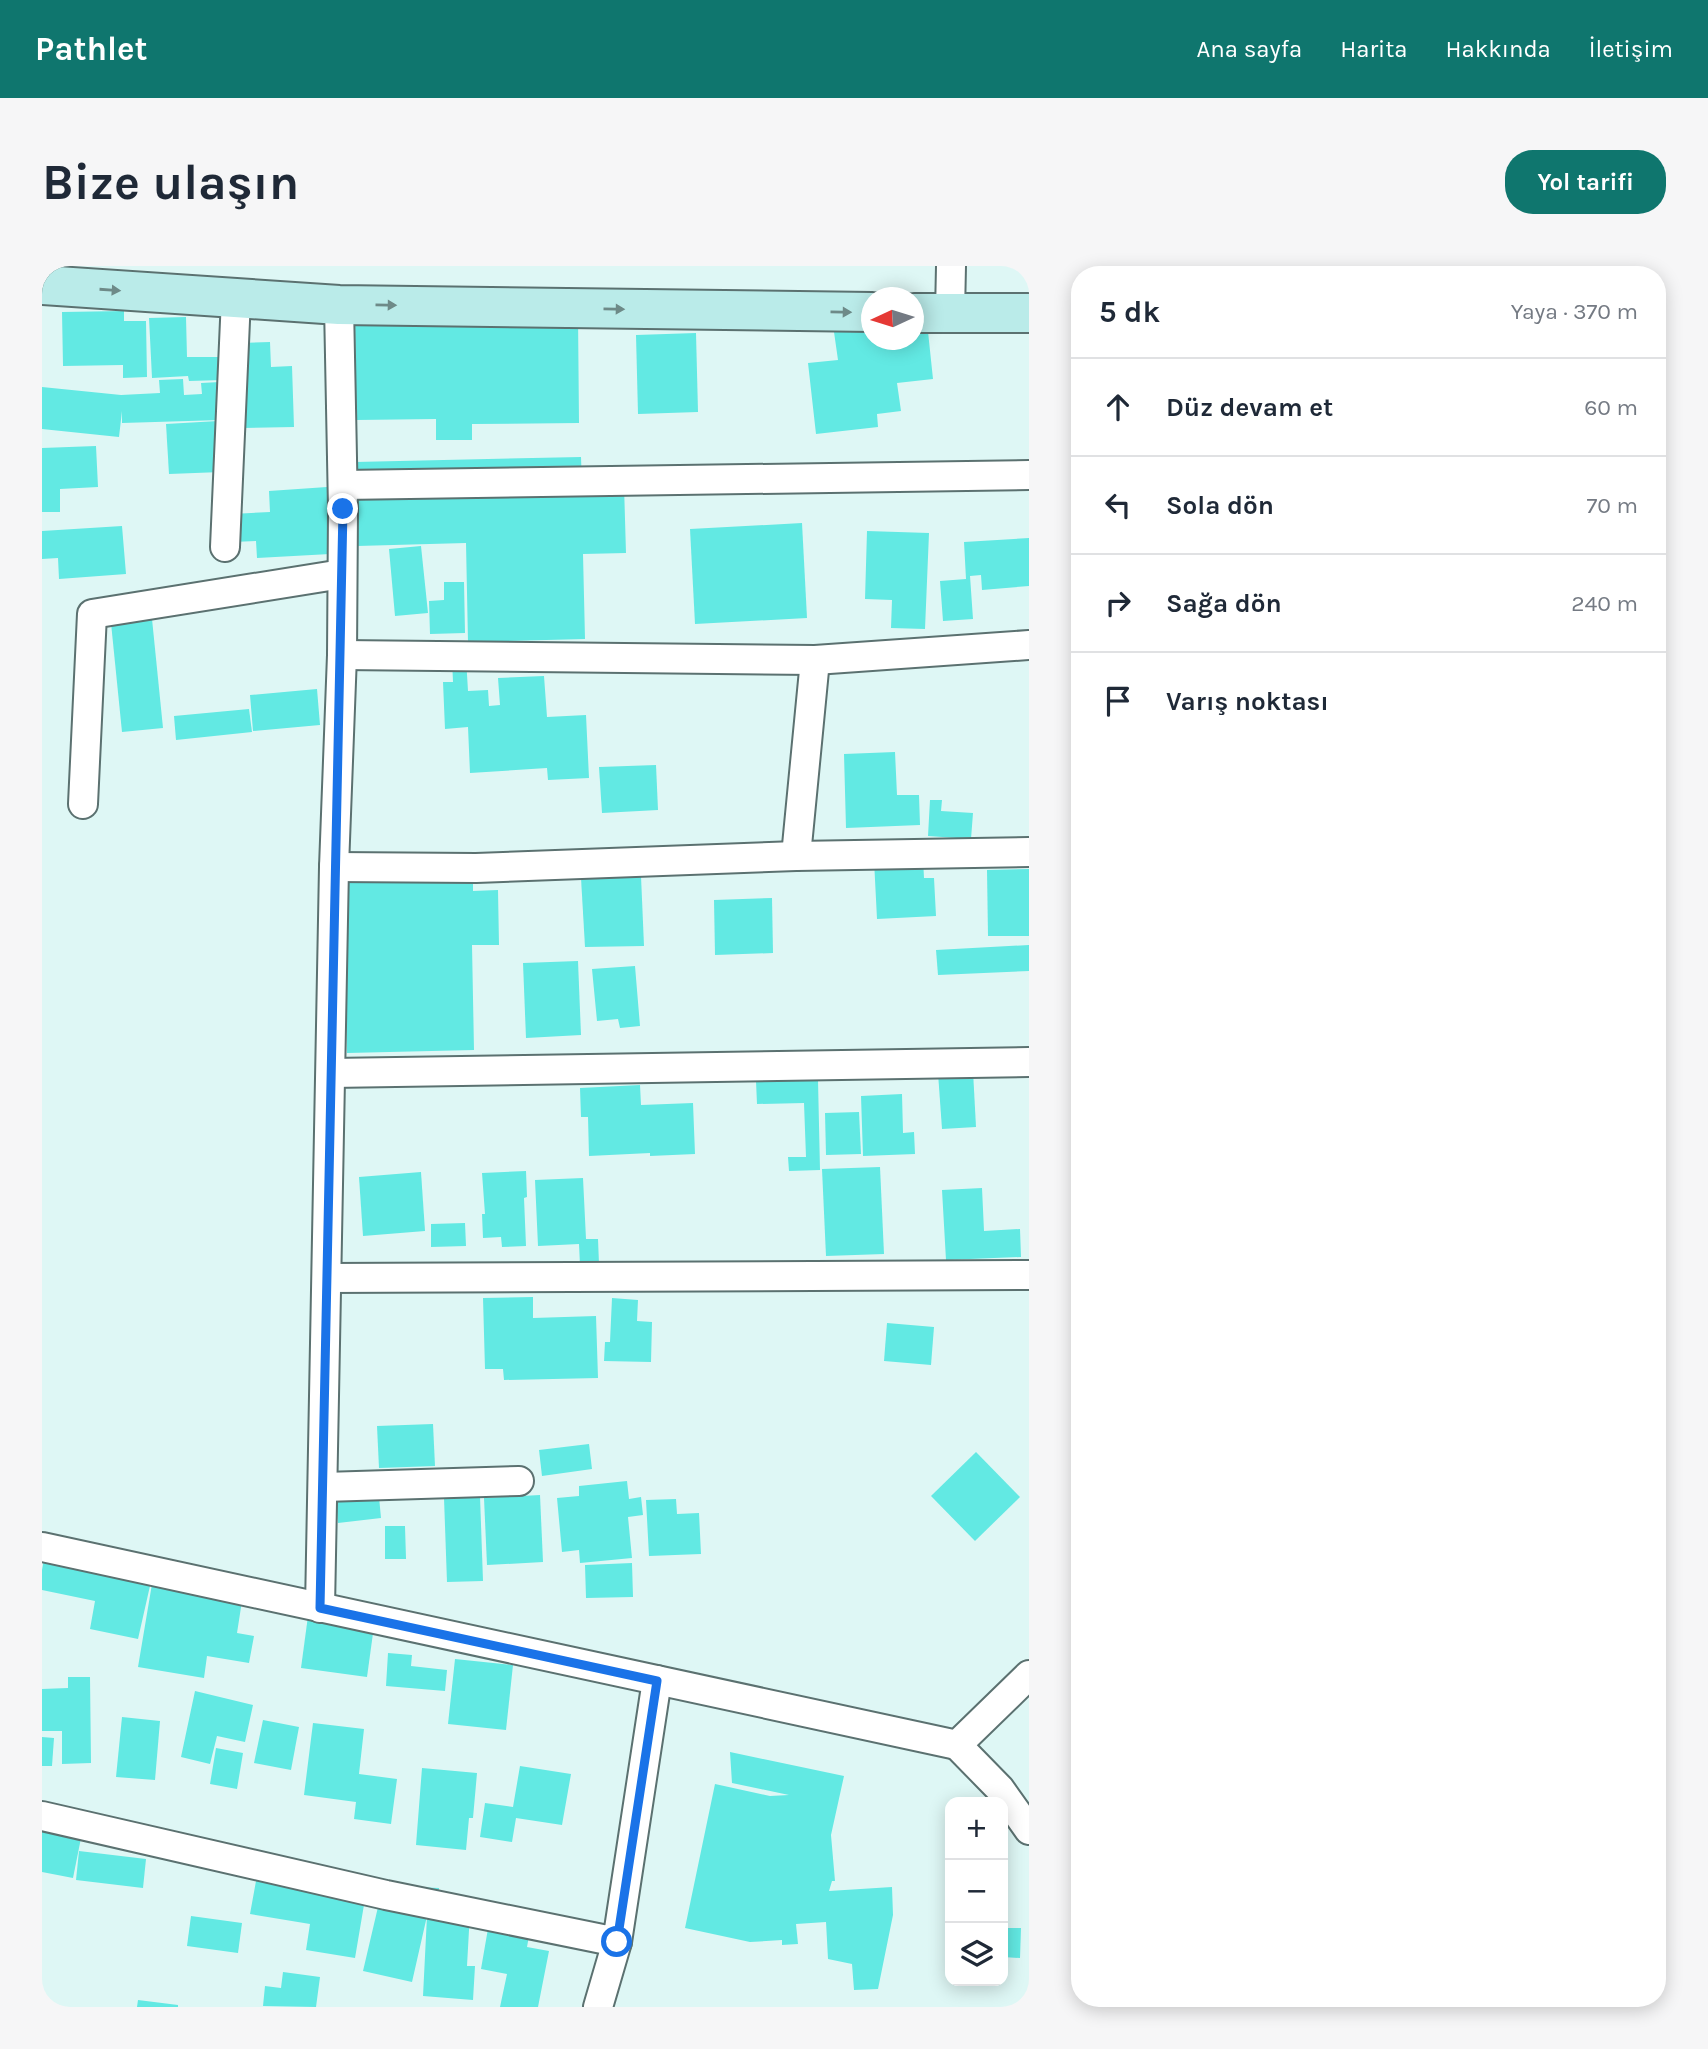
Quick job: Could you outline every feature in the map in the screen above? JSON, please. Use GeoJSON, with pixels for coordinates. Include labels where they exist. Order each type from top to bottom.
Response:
{"type":"FeatureCollection","features":[{"type":"Feature","properties":{"kind":"main road"},"geometry":{"type":"LineString","coordinates":[[42,285],[339,305],[861,312]]}},
{"type":"Feature","properties":{"kind":"main road"},"geometry":{"type":"LineString","coordinates":[[932,313],[1029,313]]}},
{"type":"Feature","properties":{"kind":"street"},"geometry":{"type":"LineString","coordinates":[[932,313],[951,266]]}},
{"type":"Feature","properties":{"kind":"street"},"geometry":{"type":"LineString","coordinates":[[1029,292],[1029,313]]}},
{"type":"Feature","properties":{"kind":"street"},"geometry":{"type":"LineString","coordinates":[[225,547],[236,298]]}},
{"type":"Feature","properties":{"kind":"street"},"geometry":{"type":"LineString","coordinates":[[320,1608],[334,867],[342,655],[339,305]]}},
{"type":"Feature","properties":{"kind":"street"},"geometry":{"type":"LineString","coordinates":[[342,485],[1029,475]]}},
{"type":"Feature","properties":{"kind":"street"},"geometry":{"type":"LineString","coordinates":[[83,804],[92,614],[342,574]]}},
{"type":"Feature","properties":{"kind":"street"},"geometry":{"type":"LineString","coordinates":[[342,655],[815,660],[1029,645]]}},
{"type":"Feature","properties":{"kind":"street"},"geometry":{"type":"LineString","coordinates":[[796,856],[815,660]]}},
{"type":"Feature","properties":{"kind":"street"},"geometry":{"type":"LineString","coordinates":[[334,867],[477,868],[796,856],[1029,852]]}},
{"type":"Feature","properties":{"kind":"street"},"geometry":{"type":"LineString","coordinates":[[331,1073],[1029,1062]]}},
{"type":"Feature","properties":{"kind":"street"},"geometry":{"type":"LineString","coordinates":[[327,1278],[1029,1275]]}},
{"type":"Feature","properties":{"kind":"street"},"geometry":{"type":"LineString","coordinates":[[324,1487],[519,1482]]}},
{"type":"Feature","properties":{"kind":"street"},"geometry":{"type":"LineString","coordinates":[[42,1547],[957,1745],[1000,1789],[1029,1830]]}},
{"type":"Feature","properties":{"kind":"street"},"geometry":{"type":"LineString","coordinates":[[957,1745],[1029,1675]]}},
{"type":"Feature","properties":{"kind":"street"},"geometry":{"type":"LineString","coordinates":[[598,2007],[617,1942],[657,1681]]}},
{"type":"Feature","properties":{"kind":"street"},"geometry":{"type":"LineString","coordinates":[[42,1816],[386,1895],[617,1942]]}},
{"type":"Feature","properties":{"kind":"building"},"geometry":{"type":"Polygon","coordinates":[[[124,311],[124,321],[146,321],[147,377],[123,378],[123,365],[63,366],[62,312],[124,311]]]}},
{"type":"Feature","properties":{"kind":"building"},"geometry":{"type":"Polygon","coordinates":[[[355,314],[578,314],[579,423],[472,424],[472,440],[436,440],[436,419],[356,420],[355,314]]]}},
{"type":"Feature","properties":{"kind":"building"},"geometry":{"type":"Polygon","coordinates":[[[186,317],[187,357],[222,357],[223,380],[189,381],[188,376],[152,378],[149,318],[186,317]]]}},
{"type":"Feature","properties":{"kind":"building"},"geometry":{"type":"Polygon","coordinates":[[[924,322],[927,322],[933,379],[897,383],[901,411],[877,414],[878,427],[816,434],[808,363],[838,360],[834,332],[861,329],[861,350],[924,350],[924,322]]]}},
{"type":"Feature","properties":{"kind":"building"},"geometry":{"type":"Polygon","coordinates":[[[696,333],[698,412],[638,414],[636,335],[696,333]]]}},
{"type":"Feature","properties":{"kind":"building"},"geometry":{"type":"Polygon","coordinates":[[[270,342],[271,367],[292,366],[294,427],[242,428],[239,343],[270,342]]]}},
{"type":"Feature","properties":{"kind":"building"},"geometry":{"type":"Polygon","coordinates":[[[183,379],[184,395],[202,394],[201,383],[220,382],[221,420],[122,423],[122,411],[119,437],[42,429],[42,387],[121,395],[160,393],[159,380],[183,379]]]}},
{"type":"Feature","properties":{"kind":"building"},"geometry":{"type":"Polygon","coordinates":[[[218,421],[221,472],[169,474],[166,424],[218,421]]]}},
{"type":"Feature","properties":{"kind":"building"},"geometry":{"type":"Polygon","coordinates":[[[96,446],[98,487],[60,489],[60,512],[42,512],[42,448],[96,446]]]}},
{"type":"Feature","properties":{"kind":"building"},"geometry":{"type":"Polygon","coordinates":[[[581,457],[582,486],[624,485],[626,553],[583,554],[585,639],[468,642],[466,543],[357,546],[355,462],[581,457]]]}},
{"type":"Feature","properties":{"kind":"building"},"geometry":{"type":"Polygon","coordinates":[[[327,487],[330,554],[257,558],[256,541],[233,542],[232,514],[270,512],[269,491],[327,487]]]}},
{"type":"Feature","properties":{"kind":"building"},"geometry":{"type":"Polygon","coordinates":[[[802,523],[807,618],[695,624],[690,529],[802,523]]]}},
{"type":"Feature","properties":{"kind":"building"},"geometry":{"type":"Polygon","coordinates":[[[122,526],[126,574],[59,579],[58,558],[42,559],[42,531],[122,526]]]}},
{"type":"Feature","properties":{"kind":"building"},"geometry":{"type":"Polygon","coordinates":[[[867,531],[929,533],[925,629],[891,628],[892,600],[865,599],[867,531]]]}},
{"type":"Feature","properties":{"kind":"building"},"geometry":{"type":"Polygon","coordinates":[[[1029,538],[1029,586],[982,590],[981,575],[970,576],[973,619],[943,621],[940,581],[966,579],[964,542],[1029,538]]]}},
{"type":"Feature","properties":{"kind":"building"},"geometry":{"type":"Polygon","coordinates":[[[421,546],[428,613],[395,616],[389,549],[421,546]]]}},
{"type":"Feature","properties":{"kind":"building"},"geometry":{"type":"Polygon","coordinates":[[[444,582],[464,582],[465,633],[430,634],[429,601],[444,600],[444,582]]]}},
{"type":"Feature","properties":{"kind":"building"},"geometry":{"type":"Polygon","coordinates":[[[151,609],[163,728],[122,732],[110,613],[151,609]]]}},
{"type":"Feature","properties":{"kind":"building"},"geometry":{"type":"Polygon","coordinates":[[[466,658],[468,691],[488,690],[489,706],[500,705],[498,678],[544,676],[547,717],[586,715],[589,778],[548,780],[547,768],[470,773],[468,727],[445,729],[443,682],[453,682],[452,659],[466,658]]]}},
{"type":"Feature","properties":{"kind":"building"},"geometry":{"type":"Polygon","coordinates":[[[317,689],[320,725],[253,731],[250,695],[317,689]]]}},
{"type":"Feature","properties":{"kind":"building"},"geometry":{"type":"Polygon","coordinates":[[[249,709],[252,732],[176,740],[174,716],[249,709]]]}},
{"type":"Feature","properties":{"kind":"building"},"geometry":{"type":"Polygon","coordinates":[[[895,752],[897,795],[919,795],[920,825],[846,828],[844,754],[895,752]]]}},
{"type":"Feature","properties":{"kind":"building"},"geometry":{"type":"Polygon","coordinates":[[[656,765],[658,810],[602,813],[599,767],[656,765]]]}},
{"type":"Feature","properties":{"kind":"building"},"geometry":{"type":"Polygon","coordinates":[[[930,800],[942,800],[941,811],[973,813],[971,839],[928,836],[930,800]]]}},
{"type":"Feature","properties":{"kind":"building"},"geometry":{"type":"Polygon","coordinates":[[[923,858],[924,878],[934,878],[936,916],[877,919],[874,860],[923,858]]]}},
{"type":"Feature","properties":{"kind":"building"},"geometry":{"type":"Polygon","coordinates":[[[1029,869],[1029,936],[988,936],[987,870],[1029,869]]]}},
{"type":"Feature","properties":{"kind":"building"},"geometry":{"type":"Polygon","coordinates":[[[473,870],[473,891],[498,890],[499,945],[472,945],[474,1050],[347,1053],[343,872],[473,870]]]}},
{"type":"Feature","properties":{"kind":"building"},"geometry":{"type":"Polygon","coordinates":[[[641,876],[644,946],[585,947],[581,878],[641,876]]]}},
{"type":"Feature","properties":{"kind":"building"},"geometry":{"type":"Polygon","coordinates":[[[772,898],[773,953],[715,955],[714,900],[772,898]]]}},
{"type":"Feature","properties":{"kind":"building"},"geometry":{"type":"Polygon","coordinates":[[[1029,945],[1029,971],[938,975],[936,950],[1029,945]]]}},
{"type":"Feature","properties":{"kind":"building"},"geometry":{"type":"Polygon","coordinates":[[[578,961],[581,1035],[526,1038],[523,963],[578,961]]]}},
{"type":"Feature","properties":{"kind":"building"},"geometry":{"type":"Polygon","coordinates":[[[635,966],[640,1026],[620,1028],[618,1019],[597,1021],[592,969],[635,966]]]}},
{"type":"Feature","properties":{"kind":"building"},"geometry":{"type":"Polygon","coordinates":[[[973,1071],[976,1127],[942,1129],[938,1073],[973,1071]]]}},
{"type":"Feature","properties":{"kind":"building"},"geometry":{"type":"Polygon","coordinates":[[[818,1080],[820,1170],[789,1171],[788,1157],[806,1157],[804,1103],[757,1104],[756,1081],[818,1080]]]}},
{"type":"Feature","properties":{"kind":"building"},"geometry":{"type":"Polygon","coordinates":[[[640,1085],[641,1105],[693,1103],[695,1154],[589,1156],[588,1117],[581,1117],[580,1088],[640,1085]]]}},
{"type":"Feature","properties":{"kind":"building"},"geometry":{"type":"Polygon","coordinates":[[[902,1094],[903,1133],[914,1132],[915,1154],[863,1156],[861,1096],[902,1094]]]}},
{"type":"Feature","properties":{"kind":"building"},"geometry":{"type":"Polygon","coordinates":[[[859,1112],[861,1154],[826,1155],[825,1113],[859,1112]]]}},
{"type":"Feature","properties":{"kind":"building"},"geometry":{"type":"Polygon","coordinates":[[[880,1167],[884,1254],[826,1256],[822,1169],[880,1167]]]}},
{"type":"Feature","properties":{"kind":"building"},"geometry":{"type":"Polygon","coordinates":[[[526,1171],[526,1246],[502,1247],[501,1237],[483,1238],[482,1214],[485,1214],[482,1173],[526,1171]]]}},
{"type":"Feature","properties":{"kind":"building"},"geometry":{"type":"Polygon","coordinates":[[[421,1172],[425,1231],[363,1236],[359,1177],[421,1172]]]}},
{"type":"Feature","properties":{"kind":"building"},"geometry":{"type":"Polygon","coordinates":[[[583,1178],[586,1239],[598,1239],[599,1264],[580,1265],[579,1244],[538,1246],[535,1180],[583,1178]]]}},
{"type":"Feature","properties":{"kind":"building"},"geometry":{"type":"Polygon","coordinates":[[[982,1188],[984,1231],[1020,1229],[1021,1257],[946,1260],[942,1190],[982,1188]]]}},
{"type":"Feature","properties":{"kind":"building"},"geometry":{"type":"Polygon","coordinates":[[[465,1223],[466,1246],[431,1247],[431,1224],[465,1223]]]}},
{"type":"Feature","properties":{"kind":"building"},"geometry":{"type":"Polygon","coordinates":[[[533,1297],[533,1318],[596,1316],[598,1378],[504,1380],[503,1369],[485,1369],[483,1298],[533,1297]]]}},
{"type":"Feature","properties":{"kind":"building"},"geometry":{"type":"Polygon","coordinates":[[[612,1298],[638,1300],[637,1321],[652,1322],[651,1362],[604,1361],[605,1342],[610,1342],[612,1298]]]}},
{"type":"Feature","properties":{"kind":"building"},"geometry":{"type":"Polygon","coordinates":[[[887,1323],[934,1327],[931,1365],[884,1361],[887,1323]]]}},
{"type":"Feature","properties":{"kind":"building"},"geometry":{"type":"Polygon","coordinates":[[[433,1424],[435,1466],[379,1468],[377,1426],[433,1424]]]}},
{"type":"Feature","properties":{"kind":"building"},"geometry":{"type":"Polygon","coordinates":[[[589,1444],[592,1469],[542,1476],[539,1450],[589,1444]]]}},
{"type":"Feature","properties":{"kind":"building"},"geometry":{"type":"Polygon","coordinates":[[[976,1452],[1020,1497],[975,1541],[931,1496],[976,1452]]]}},
{"type":"Feature","properties":{"kind":"building"},"geometry":{"type":"Polygon","coordinates":[[[627,1481],[629,1499],[641,1497],[643,1515],[628,1517],[632,1558],[580,1563],[579,1550],[562,1552],[557,1498],[579,1496],[579,1486],[627,1481]]]}},
{"type":"Feature","properties":{"kind":"building"},"geometry":{"type":"Polygon","coordinates":[[[540,1495],[543,1562],[487,1565],[484,1498],[540,1495]]]}},
{"type":"Feature","properties":{"kind":"building"},"geometry":{"type":"Polygon","coordinates":[[[480,1496],[483,1581],[447,1582],[444,1498],[480,1496]]]}},
{"type":"Feature","properties":{"kind":"building"},"geometry":{"type":"Polygon","coordinates":[[[379,1497],[381,1518],[338,1523],[336,1502],[379,1497]]]}},
{"type":"Feature","properties":{"kind":"building"},"geometry":{"type":"Polygon","coordinates":[[[676,1499],[677,1514],[699,1513],[701,1554],[649,1556],[646,1500],[676,1499]]]}},
{"type":"Feature","properties":{"kind":"building"},"geometry":{"type":"Polygon","coordinates":[[[385,1526],[405,1526],[406,1559],[385,1559],[385,1526]]]}},
{"type":"Feature","properties":{"kind":"building"},"geometry":{"type":"Polygon","coordinates":[[[45,1554],[152,1577],[138,1639],[90,1629],[95,1601],[42,1590],[45,1554]]]}},
{"type":"Feature","properties":{"kind":"building"},"geometry":{"type":"Polygon","coordinates":[[[632,1563],[633,1597],[586,1598],[585,1565],[632,1563]]]}},
{"type":"Feature","properties":{"kind":"building"},"geometry":{"type":"Polygon","coordinates":[[[154,1572],[244,1588],[237,1633],[254,1636],[249,1663],[207,1656],[204,1678],[138,1667],[154,1572]]]}},
{"type":"Feature","properties":{"kind":"building"},"geometry":{"type":"Polygon","coordinates":[[[308,1616],[374,1626],[367,1677],[301,1668],[308,1616]]]}},
{"type":"Feature","properties":{"kind":"building"},"geometry":{"type":"Polygon","coordinates":[[[388,1653],[412,1655],[411,1666],[447,1670],[445,1691],[386,1686],[388,1653]]]}},
{"type":"Feature","properties":{"kind":"building"},"geometry":{"type":"Polygon","coordinates":[[[455,1659],[513,1665],[506,1730],[448,1724],[455,1659]]]}},
{"type":"Feature","properties":{"kind":"building"},"geometry":{"type":"Polygon","coordinates":[[[68,1677],[90,1677],[91,1763],[62,1764],[62,1731],[42,1731],[42,1689],[68,1688],[68,1677]]]}},
{"type":"Feature","properties":{"kind":"building"},"geometry":{"type":"Polygon","coordinates":[[[195,1691],[253,1705],[245,1742],[217,1736],[210,1764],[181,1757],[195,1691]]]}},
{"type":"Feature","properties":{"kind":"building"},"geometry":{"type":"Polygon","coordinates":[[[122,1717],[160,1721],[155,1780],[116,1777],[122,1717]]]}},
{"type":"Feature","properties":{"kind":"building"},"geometry":{"type":"Polygon","coordinates":[[[263,1720],[299,1727],[291,1770],[254,1763],[263,1720]]]}},
{"type":"Feature","properties":{"kind":"building"},"geometry":{"type":"Polygon","coordinates":[[[313,1723],[364,1729],[359,1774],[397,1779],[391,1824],[354,1819],[356,1802],[304,1795],[313,1723]]]}},
{"type":"Feature","properties":{"kind":"building"},"geometry":{"type":"Polygon","coordinates":[[[42,1737],[54,1738],[52,1766],[42,1766],[42,1737]]]}},
{"type":"Feature","properties":{"kind":"building"},"geometry":{"type":"Polygon","coordinates":[[[216,1748],[243,1753],[237,1789],[210,1784],[216,1748]]]}},
{"type":"Feature","properties":{"kind":"building"},"geometry":{"type":"Polygon","coordinates":[[[730,1752],[844,1776],[831,1835],[835,1881],[832,1881],[829,1891],[892,1887],[893,1915],[878,1989],[854,1990],[852,1964],[828,1959],[826,1922],[796,1924],[798,1944],[782,1945],[782,1940],[750,1942],[685,1928],[715,1784],[770,1796],[789,1795],[732,1783],[730,1752]]]}},
{"type":"Feature","properties":{"kind":"building"},"geometry":{"type":"Polygon","coordinates":[[[520,1766],[571,1774],[562,1825],[516,1818],[512,1842],[480,1837],[485,1803],[513,1807],[520,1766]]]}},
{"type":"Feature","properties":{"kind":"building"},"geometry":{"type":"Polygon","coordinates":[[[422,1768],[477,1773],[473,1818],[469,1818],[466,1850],[416,1845],[422,1768]]]}},
{"type":"Feature","properties":{"kind":"building"},"geometry":{"type":"Polygon","coordinates":[[[42,1820],[83,1828],[73,1878],[42,1872],[42,1820]]]}},
{"type":"Feature","properties":{"kind":"building"},"geometry":{"type":"Polygon","coordinates":[[[79,1851],[146,1859],[143,1888],[76,1880],[79,1851]]]}},
{"type":"Feature","properties":{"kind":"building"},"geometry":{"type":"Polygon","coordinates":[[[258,1870],[366,1893],[355,1958],[306,1950],[310,1924],[250,1914],[258,1870]]]}},
{"type":"Feature","properties":{"kind":"building"},"geometry":{"type":"Polygon","coordinates":[[[414,1887],[439,1888],[438,1910],[470,1912],[467,1966],[475,1966],[473,2000],[423,1996],[427,1916],[412,1982],[363,1971],[378,1907],[413,1915],[414,1887]]]}},
{"type":"Feature","properties":{"kind":"building"},"geometry":{"type":"Polygon","coordinates":[[[191,1916],[242,1923],[238,1953],[187,1946],[191,1916]]]}},
{"type":"Feature","properties":{"kind":"building"},"geometry":{"type":"Polygon","coordinates":[[[490,1917],[531,1925],[527,1947],[549,1951],[538,2007],[500,2007],[507,1974],[481,1969],[490,1917]]]}},
{"type":"Feature","properties":{"kind":"building"},"geometry":{"type":"Polygon","coordinates":[[[1008,1928],[1021,1928],[1020,1958],[1008,1957],[1008,1928]]]}},
{"type":"Feature","properties":{"kind":"building"},"geometry":{"type":"Polygon","coordinates":[[[283,1972],[320,1977],[316,2007],[263,2006],[265,1986],[281,1988],[283,1972]]]}},
{"type":"Feature","properties":{"kind":"building"},"geometry":{"type":"Polygon","coordinates":[[[138,2000],[178,2005],[178,2007],[137,2007],[138,2000]]]}},
{"type":"Feature","properties":{"kind":"route"},"geometry":{"type":"LineString","coordinates":[[343,509],[320,1608],[657,1681],[617,1942]]}}]}
